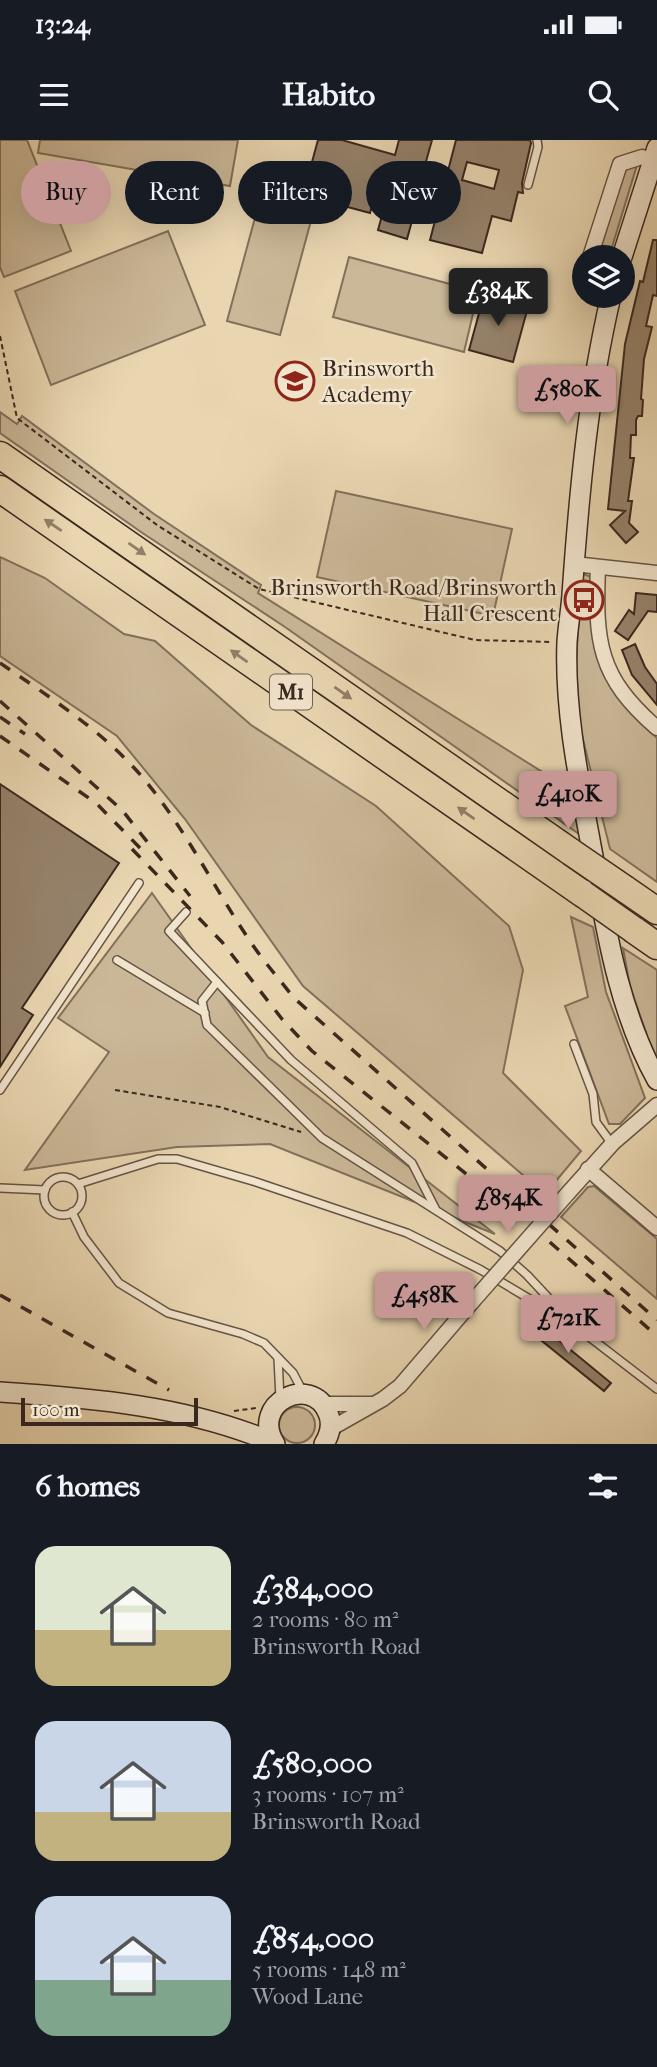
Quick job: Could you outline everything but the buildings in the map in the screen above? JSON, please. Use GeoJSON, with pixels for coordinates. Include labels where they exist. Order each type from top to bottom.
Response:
{"type":"FeatureCollection","features":[{"type":"Feature","properties":{"kind":"highway","name":"M1"},"geometry":{"type":"LineString","coordinates":[[0,454],[657,911]]}},
{"type":"Feature","properties":{"kind":"highway","name":"M1"},"geometry":{"type":"LineString","coordinates":[[0,489],[657,946]]}},
{"type":"Feature","properties":{"kind":"main road"},"geometry":{"type":"LineString","coordinates":[[626,245],[655,154]]}},
{"type":"Feature","properties":{"kind":"main road"},"geometry":{"type":"LineString","coordinates":[[608,308],[593,378],[567,642],[573,739],[607,935],[628,1011],[657,1080]]}},
{"type":"Feature","properties":{"kind":"main road"},"geometry":{"type":"LineString","coordinates":[[0,1392],[115,1402],[215,1420],[274,1443]]}},
{"type":"Feature","properties":{"kind":"main road"},"geometry":{"type":"LineString","coordinates":[[215,1420],[276,1406],[292,1395],[313,1399],[329,1415],[329,1438]]}},
{"type":"Feature","properties":{"kind":"main road"},"geometry":{"type":"LineString","coordinates":[[274,1443],[269,1432],[276,1406]]}},
{"type":"Feature","properties":{"kind":"street"},"geometry":{"type":"LineString","coordinates":[[594,245],[620,164],[655,154]]}},
{"type":"Feature","properties":{"kind":"street"},"geometry":{"type":"LineString","coordinates":[[574,565],[657,573]]}},
{"type":"Feature","properties":{"kind":"street"},"geometry":{"type":"LineString","coordinates":[[598,567],[596,621],[611,675],[620,692],[657,729]]}},
{"type":"Feature","properties":{"kind":"street"},"geometry":{"type":"LineString","coordinates":[[329,1438],[400,1386],[589,1169],[612,1144],[657,1105]]}},
{"type":"Feature","properties":{"kind":"street"},"geometry":{"type":"LineString","coordinates":[[589,1169],[657,1228]]}},
{"type":"Feature","properties":{"kind":"street"},"geometry":{"type":"LineString","coordinates":[[313,1399],[374,1404]]}},
{"type":"Feature","properties":{"kind":"lane"},"geometry":{"type":"LineString","coordinates":[[528,186],[538,147],[537,140]]}},
{"type":"Feature","properties":{"kind":"lane"},"geometry":{"type":"LineString","coordinates":[[0,1090],[139,883]]}},
{"type":"Feature","properties":{"kind":"lane"},"geometry":{"type":"LineString","coordinates":[[186,912],[169,931],[291,1060],[412,1163],[437,1211]]}},
{"type":"Feature","properties":{"kind":"lane"},"geometry":{"type":"LineString","coordinates":[[117,960],[205,1013]]}},
{"type":"Feature","properties":{"kind":"lane"},"geometry":{"type":"LineString","coordinates":[[217,982],[202,1001],[207,1025],[322,1138],[499,1251],[527,1275],[575,1326]]}},
{"type":"Feature","properties":{"kind":"lane"},"geometry":{"type":"LineString","coordinates":[[574,1044],[593,1094],[596,1122],[612,1144]]}},
{"type":"Feature","properties":{"kind":"lane"},"geometry":{"type":"LineString","coordinates":[[78,1184],[82,1199],[72,1212],[58,1214],[52,1211],[45,1199],[45,1189],[54,1179],[61,1177],[78,1184],[158,1159],[177,1159],[256,1182],[407,1233],[481,1270],[575,1326],[657,1389]]}},
{"type":"Feature","properties":{"kind":"lane"},"geometry":{"type":"LineString","coordinates":[[0,1188],[45,1189]]}},
{"type":"Feature","properties":{"kind":"lane"},"geometry":{"type":"LineString","coordinates":[[72,1212],[84,1237],[120,1283],[168,1313],[243,1334],[264,1343],[313,1399]]}},
{"type":"Feature","properties":{"kind":"lane"},"geometry":{"type":"LineString","coordinates":[[276,1406],[278,1357]]}},
{"type":"Feature","properties":{"kind":"path"},"geometry":{"type":"LineString","coordinates":[[0,336],[17,418],[157,525],[259,589],[475,640],[567,642]]}},
{"type":"Feature","properties":{"kind":"path"},"geometry":{"type":"LineString","coordinates":[[115,1090],[220,1107],[322,1138]]}},
{"type":"Feature","properties":{"kind":"shaded area"},"geometry":{"type":"Polygon","coordinates":[[[0,140],[27,140],[35,161],[21,161],[21,224],[60,224],[71,251],[4,277],[0,267],[0,140]]]}},
{"type":"Feature","properties":{"kind":"shaded area"},"geometry":{"type":"Polygon","coordinates":[[[40,140],[238,140],[230,186],[224,185],[224,161],[125,161],[125,168],[111,166],[111,161],[85,161],[38,153],[40,140]]]}},
{"type":"Feature","properties":{"kind":"shaded area"},"geometry":{"type":"Polygon","coordinates":[[[628,165],[637,165],[613,245],[599,245],[621,171],[628,165]]]}},
{"type":"Feature","properties":{"kind":"shaded area"},"geometry":{"type":"Polygon","coordinates":[[[253,224],[310,224],[280,335],[227,321],[253,224]]]}},
{"type":"Feature","properties":{"kind":"shaded area"},"geometry":{"type":"Polygon","coordinates":[[[168,231],[205,325],[51,385],[15,291],[168,231]]]}},
{"type":"Feature","properties":{"kind":"shaded area"},"geometry":{"type":"Polygon","coordinates":[[[349,257],[465,288],[479,288],[464,352],[333,317],[349,257]]]}},
{"type":"Feature","properties":{"kind":"shaded area"},"geometry":{"type":"Polygon","coordinates":[[[0,412],[17,424],[22,416],[154,514],[261,585],[258,593],[571,790],[579,834],[285,627],[141,532],[0,433],[0,412]]]}},
{"type":"Feature","properties":{"kind":"shaded area"},"geometry":{"type":"Polygon","coordinates":[[[336,491],[512,529],[493,616],[317,577],[336,491]]]}},
{"type":"Feature","properties":{"kind":"shaded area"},"geometry":{"type":"Polygon","coordinates":[[[0,557],[45,578],[124,634],[155,641],[251,725],[376,806],[509,926],[523,970],[503,1073],[581,1151],[545,1194],[303,986],[185,819],[117,736],[0,656],[0,557]]]}},
{"type":"Feature","properties":{"kind":"shaded area"},"geometry":{"type":"Polygon","coordinates":[[[584,574],[593,578],[597,649],[609,684],[636,718],[657,738],[657,882],[610,849],[579,723],[576,665],[581,577],[584,574]]]}},
{"type":"Feature","properties":{"kind":"shaded area"},"geometry":{"type":"Polygon","coordinates":[[[152,893],[268,1057],[495,1234],[270,1144],[177,1147],[25,1170],[109,1052],[58,1018],[152,893]]]}},
{"type":"Feature","properties":{"kind":"shaded area"},"geometry":{"type":"Polygon","coordinates":[[[571,917],[593,927],[606,992],[645,1098],[620,1124],[609,1124],[565,1006],[588,997],[571,917]]]}},
{"type":"Feature","properties":{"kind":"shaded area"},"geometry":{"type":"Polygon","coordinates":[[[623,948],[657,970],[657,1065],[630,986],[623,948]]]}},
{"type":"Feature","properties":{"kind":"shaded area"},"geometry":{"type":"Polygon","coordinates":[[[594,1186],[657,1239],[657,1299],[561,1217],[588,1187],[594,1186]]]}},
{"type":"Feature","properties":{"kind":"shaded area"},"geometry":{"type":"Polygon","coordinates":[[[297,1407],[310,1412],[315,1425],[310,1438],[297,1443],[284,1438],[279,1425],[284,1412],[297,1407]]]}},
{"type":"Feature","properties":{"kind":"railway"},"geometry":{"type":"LineString","coordinates":[[0,663],[89,727],[137,771],[169,812],[252,944],[294,998],[657,1320]]}},
{"type":"Feature","properties":{"kind":"railway"},"geometry":{"type":"LineString","coordinates":[[0,701],[122,810],[190,896]]}},
{"type":"Feature","properties":{"kind":"railway"},"geometry":{"type":"LineString","coordinates":[[0,717],[25,734]]}},
{"type":"Feature","properties":{"kind":"railway"},"geometry":{"type":"LineString","coordinates":[[0,736],[96,803],[144,852]]}},
{"type":"Feature","properties":{"kind":"railway"},"geometry":{"type":"LineString","coordinates":[[132,849],[222,942],[282,1019],[312,1051],[528,1223],[657,1336]]}},
{"type":"Feature","properties":{"kind":"railway"},"geometry":{"type":"LineString","coordinates":[[0,1295],[169,1390]]}},
{"type":"Feature","properties":{"kind":"place","name":"Brinsworth Academy"},"geometry":{"type":"Point","coordinates":[295,381]}},
{"type":"Feature","properties":{"kind":"place","name":"Brinsworth Road/Brinsworth Hall Crescent"},"geometry":{"type":"Point","coordinates":[584,600]}}]}
